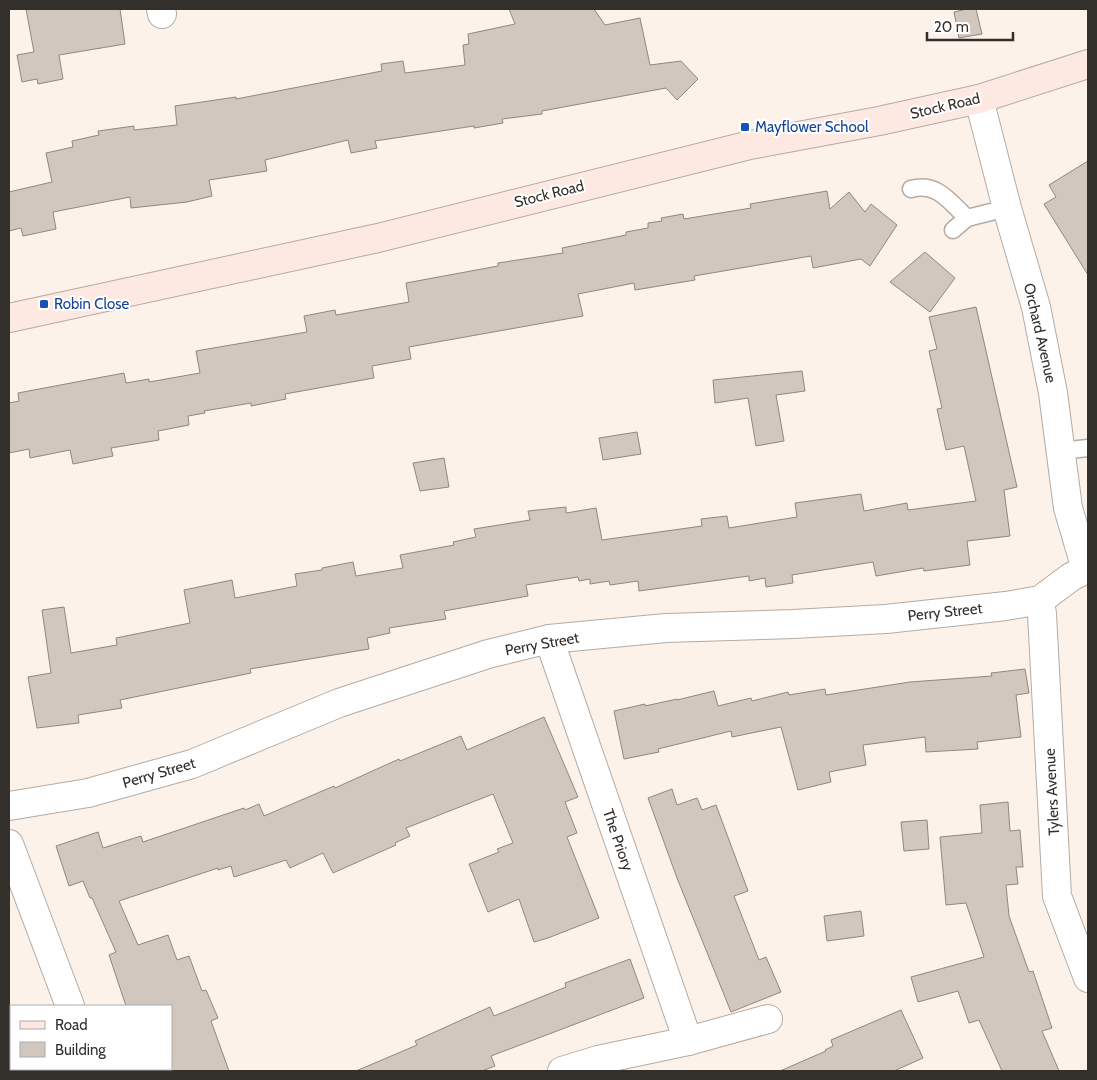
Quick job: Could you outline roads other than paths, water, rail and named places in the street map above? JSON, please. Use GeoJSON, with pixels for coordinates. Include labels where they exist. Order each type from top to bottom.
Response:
{"type":"FeatureCollection","features":[{"type":"Feature","properties":{"kind":"main road","name":"Stock Road"},"geometry":{"type":"LineString","coordinates":[[9,318],[378,238],[750,145],[879,121],[979,99],[1088,64]]}},
{"type":"Feature","properties":{"kind":"street","name":"Orchard Avenue"},"geometry":{"type":"LineString","coordinates":[[979,99],[1007,208],[1036,308],[1053,393],[1068,508],[1087,570]]}},
{"type":"Feature","properties":{"kind":"street","name":"Perry Street"},"geometry":{"type":"LineString","coordinates":[[9,806],[88,793],[192,764],[339,704],[488,654],[549,639],[666,628],[886,619],[1006,606],[1040,600],[1071,577],[1087,570]]}},
{"type":"Feature","properties":{"kind":"street","name":"Tylers Avenue"},"geometry":{"type":"LineString","coordinates":[[1040,600],[1057,896],[1088,978]]}},
{"type":"Feature","properties":{"kind":"street","name":"The Priory"},"geometry":{"type":"LineString","coordinates":[[549,639],[688,1041]]}},
{"type":"Feature","properties":{"kind":"street"},"geometry":{"type":"LineString","coordinates":[[9,844],[70,1005]]}},
{"type":"Feature","properties":{"kind":"street"},"geometry":{"type":"LineString","coordinates":[[562,1071],[598,1060],[688,1041],[768,1019]]}},
{"type":"Feature","properties":{"kind":"lane"},"geometry":{"type":"LineString","coordinates":[[911,189],[922,186],[933,188],[967,218]]}},
{"type":"Feature","properties":{"kind":"lane"},"geometry":{"type":"LineString","coordinates":[[953,230],[967,218],[1007,208]]}},
{"type":"Feature","properties":{"kind":"lane"},"geometry":{"type":"LineString","coordinates":[[1060,451],[1088,448]]}},
{"type":"Feature","properties":{"kind":"place","name":"Mayflower School"},"geometry":{"type":"Point","coordinates":[745,127]}},
{"type":"Feature","properties":{"kind":"place","name":"Robin Close"},"geometry":{"type":"Point","coordinates":[44,304]}}]}
